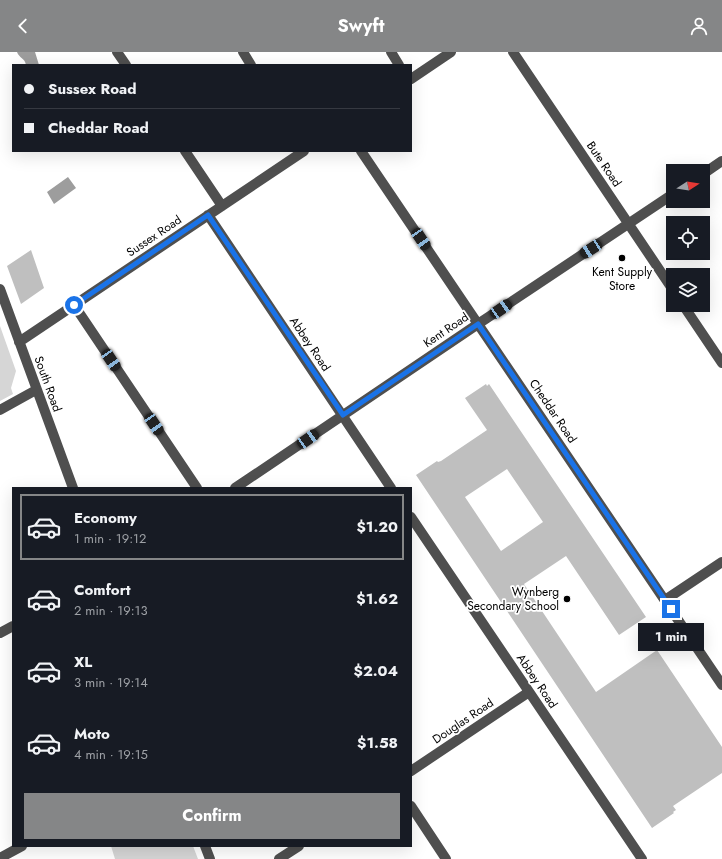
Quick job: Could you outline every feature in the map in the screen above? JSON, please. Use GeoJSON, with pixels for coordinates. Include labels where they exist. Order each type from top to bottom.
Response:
{"type":"FeatureCollection","features":[{"type":"Feature","properties":{"kind":"street"},"geometry":{"type":"LineString","coordinates":[[117,52],[125,64]]}},
{"type":"Feature","properties":{"kind":"street"},"geometry":{"type":"LineString","coordinates":[[243,52],[250,64]]}},
{"type":"Feature","properties":{"kind":"street"},"geometry":{"type":"LineString","coordinates":[[391,52],[398,64]]}},
{"type":"Feature","properties":{"kind":"street"},"geometry":{"type":"LineString","coordinates":[[412,78],[451,52]]}},
{"type":"Feature","properties":{"kind":"street","name":"Bute Road"},"geometry":{"type":"LineString","coordinates":[[513,52],[666,280]]}},
{"type":"Feature","properties":{"kind":"street"},"geometry":{"type":"LineString","coordinates":[[185,152],[222,206]]}},
{"type":"Feature","properties":{"kind":"street","name":"Sussex Road"},"geometry":{"type":"LineString","coordinates":[[19,342],[303,152]]}},
{"type":"Feature","properties":{"kind":"street","name":"Cheddar Road"},"geometry":{"type":"LineString","coordinates":[[362,152],[722,685]]}},
{"type":"Feature","properties":{"kind":"street"},"geometry":{"type":"LineString","coordinates":[[710,169],[722,161]]}},
{"type":"Feature","properties":{"kind":"street","name":"Kent Road"},"geometry":{"type":"LineString","coordinates":[[236,487],[666,199]]}},
{"type":"Feature","properties":{"kind":"street","name":"Abbey Road"},"geometry":{"type":"LineString","coordinates":[[208,215],[391,487]]}},
{"type":"Feature","properties":{"kind":"street","name":"South Road"},"geometry":{"type":"LineString","coordinates":[[0,289],[73,487]]}},
{"type":"Feature","properties":{"kind":"street"},"geometry":{"type":"LineString","coordinates":[[74,305],[196,487]]}},
{"type":"Feature","properties":{"kind":"street"},"geometry":{"type":"LineString","coordinates":[[688,312],[722,363]]}},
{"type":"Feature","properties":{"kind":"street"},"geometry":{"type":"LineString","coordinates":[[0,410],[36,390]]}},
{"type":"Feature","properties":{"kind":"street","name":"Abbey Road"},"geometry":{"type":"LineString","coordinates":[[412,518],[642,859]]}},
{"type":"Feature","properties":{"kind":"street"},"geometry":{"type":"LineString","coordinates":[[665,600],[722,562]]}},
{"type":"Feature","properties":{"kind":"street"},"geometry":{"type":"LineString","coordinates":[[0,633],[12,627]]}},
{"type":"Feature","properties":{"kind":"street","name":"Douglas Road"},"geometry":{"type":"LineString","coordinates":[[412,770],[529,692]]}},
{"type":"Feature","properties":{"kind":"street"},"geometry":{"type":"LineString","coordinates":[[412,808],[446,859]]}},
{"type":"Feature","properties":{"kind":"street"},"geometry":{"type":"LineString","coordinates":[[0,858],[20,847]]}},
{"type":"Feature","properties":{"kind":"street"},"geometry":{"type":"LineString","coordinates":[[205,847],[210,859]]}},
{"type":"Feature","properties":{"kind":"street"},"geometry":{"type":"LineString","coordinates":[[279,859],[297,847]]}},
{"type":"Feature","properties":{"kind":"shaded area"},"geometry":{"type":"Polygon","coordinates":[[[17,52],[35,52],[39,64],[26,64],[17,52]]]}},
{"type":"Feature","properties":{"kind":"shaded area"},"geometry":{"type":"Polygon","coordinates":[[[68,177],[76,188],[54,204],[47,192],[68,177]]]}},
{"type":"Feature","properties":{"kind":"shaded area"},"geometry":{"type":"Polygon","coordinates":[[[0,326],[16,371],[11,388],[13,394],[0,401],[0,326]]]}},
{"type":"Feature","properties":{"kind":"shaded area"},"geometry":{"type":"Polygon","coordinates":[[[111,847],[193,847],[198,859],[115,859],[111,847]]]}},
{"type":"Feature","properties":{"kind":"building"},"geometry":{"type":"Polygon","coordinates":[[[31,250],[44,288],[21,304],[7,266],[31,250]]]}},
{"type":"Feature","properties":{"kind":"building"},"geometry":{"type":"Polygon","coordinates":[[[486,384],[487,386],[489,384],[646,617],[619,635],[566,556],[524,584],[596,692],[657,650],[722,747],[722,773],[673,806],[676,810],[673,812],[674,813],[652,828],[416,475],[437,461],[441,461],[487,430],[465,398],[486,384]],[[507,469],[465,497],[501,551],[543,522],[507,469]]]}},
{"type":"Feature","properties":{"kind":"place","name":"Kent Supply Store"},"geometry":{"type":"Point","coordinates":[622,258]}},
{"type":"Feature","properties":{"kind":"place","name":"Wynberg Secondary School"},"geometry":{"type":"Point","coordinates":[567,599]}},
{"type":"Feature","properties":{"kind":"route"},"geometry":{"type":"LineString","coordinates":[[74,305],[208,215],[343,415],[478,324],[671,609]]}}]}
